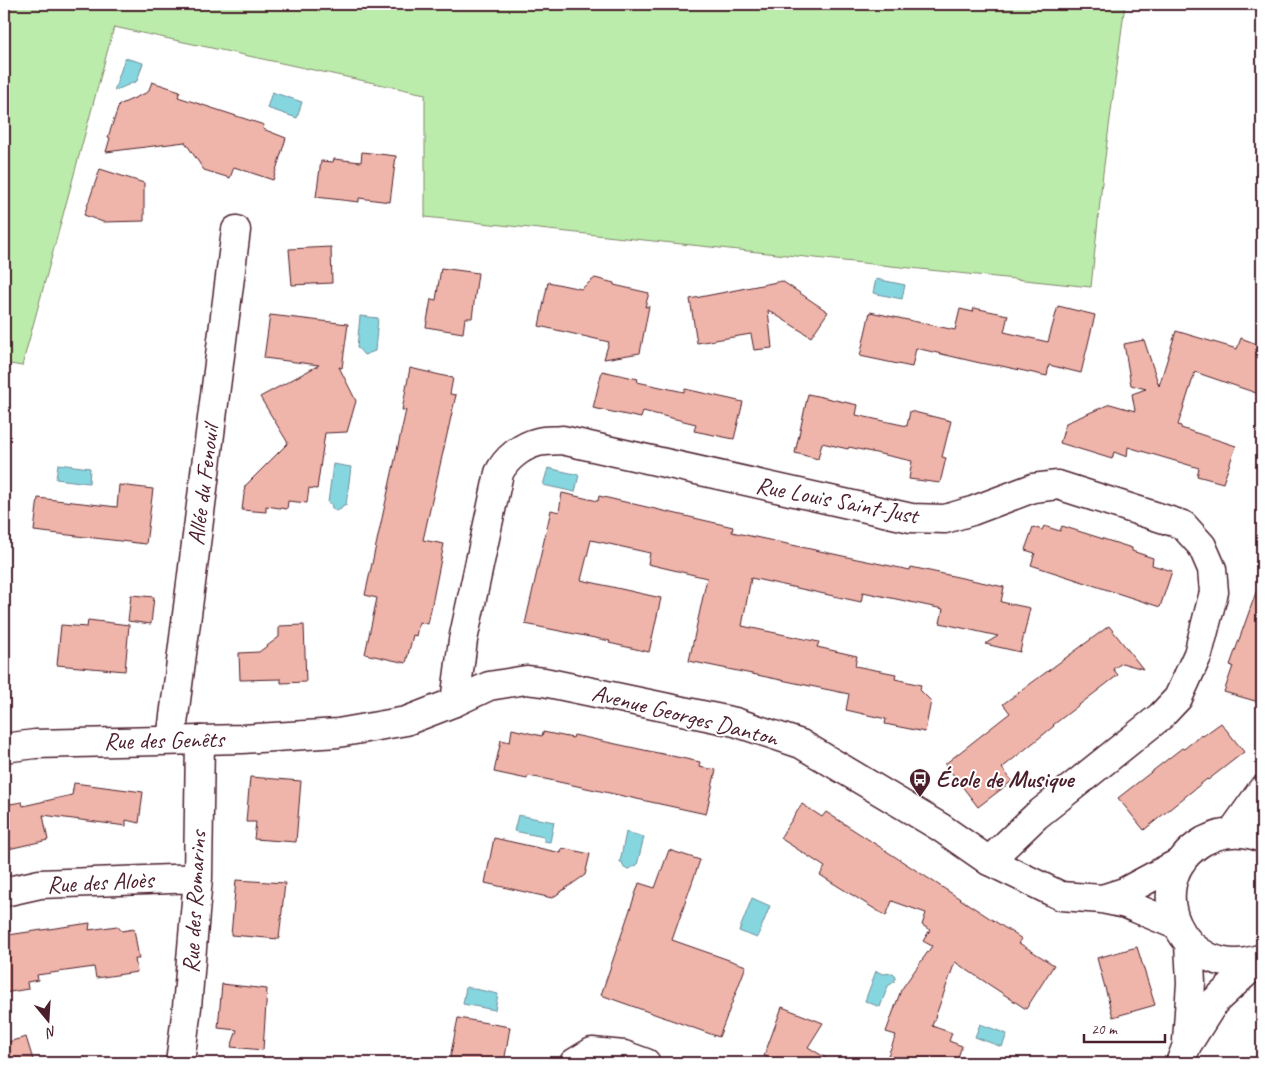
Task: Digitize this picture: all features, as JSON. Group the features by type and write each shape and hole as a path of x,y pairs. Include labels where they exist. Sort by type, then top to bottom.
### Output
{"street":[{"name":"Allée du Fenouil","path":"171,740 236,230"},
{"name":"Rue Louis Saint-Just","path":"455,702 463,640 499,474 504,464 518,452 538,442 562,440 911,518 945,519 1033,488 1058,485 1183,525 1202,546 1209,561 1212,569 1214,592 1198,654 1178,698 1161,716 1036,816 988,861"},
{"name":"Avenue Georges Danton","path":"325,734 406,721 455,702 489,686 526,680 544,682 735,722 801,744 940,827 988,861 1061,896 1102,899 1126,904 1183,934 1204,956 1223,962 1242,963 1262,959"},
{"name":"Rue des Genêts","path":"4,748 35,744 200,740 325,734"},
{"name":"Rue des Romarins","path":"180,1063 187,1007 198,878 200,740"},
{"path":"1232,832 1262,790"},
{"path":"1183,1054 1191,983 1183,934 1171,903 1173,881 1182,861 1196,846 1213,836 1232,832 1252,834 1262,838"},
{"name":"Avenue Georges Danton","path":"1102,899 1124,892 1182,861"},
{"name":"Rue des Aloès","path":"4,892 40,884 198,878"},
{"path":"1183,1054 1215,1001 1262,959"},
{"path":"574,1063 592,1052 624,1055 646,1063"}],"green space":[{"path":"4,4 1125,4 1103,173 1091,287 425,217 425,94 114,27 22,366 4,363"}],"water":[{"path":"125,58 143,63 137,81 114,91"},
{"path":"272,92 302,102 297,118 267,108"},
{"path":"876,279 905,285 902,299 873,293"},
{"path":"360,316 378,318 375,351 364,355 357,348"},
{"path":"58,464 90,468 89,483 56,479"},
{"path":"333,464 351,467 346,505 343,505 341,509 336,511 332,508 331,503 328,503"},
{"path":"548,468 579,475 575,492 543,485"},
{"path":"518,815 554,822 550,842 544,841 544,837 514,831"},
{"path":"626,832 644,837 637,865 629,869 624,868 622,862 620,862"},
{"path":"752,898 770,906 757,938 739,931"},
{"path":"876,971 883,974 893,973 896,976 894,982 888,986 880,1007 865,1001"},
{"path":"466,987 498,994 495,1010 463,1004"},
{"path":"980,1024 1007,1034 1002,1047 975,1037"}],"building":[{"path":"152,82 180,91 178,97 264,125 263,129 286,138 273,180 234,167 230,178 204,170 185,142 106,152 110,138 108,137 119,105 148,92"},
{"path":"362,152 396,156 390,202 359,198 359,202 316,197 321,161 333,162 334,159 361,162"},
{"path":"100,169 144,183 144,221 103,222 84,215"},
{"path":"331,247 332,283 292,285 289,249"},
{"path":"441,268 478,273 472,318 465,318 463,333 426,327 431,299 436,300"},
{"path":"595,278 614,283 614,285 649,293 645,307 649,306 640,353 604,359 609,342 539,326 548,282 581,289"},
{"path":"782,281 828,312 811,337 768,310 772,348 754,350 751,334 697,343 690,299"},
{"path":"1058,306 1095,315 1081,373 1049,365 1047,376 916,348 912,367 860,356 870,312 955,330 960,309 973,312 974,308 1008,315 1004,332 1048,342"},
{"path":"270,315 348,324 342,368 339,367 356,401 347,432 325,433 317,489 309,488 307,503 288,501 287,509 266,506 266,512 242,510 245,486 288,443 260,397 319,365 264,358"},
{"path":"1176,331 1237,349 1241,338 1262,346 1262,395 1195,372 1178,425 1181,428 1236,446 1223,483 1197,476 1199,468 1128,447 1127,457 1114,452 1112,459 1060,443 1066,423 1110,404 1135,411 1132,394 1146,389 1131,385 1124,344 1144,340 1159,386"},
{"path":"410,368 453,378 450,394 456,395 423,540 444,544 428,624 419,622 416,636 413,635 406,663 365,654 377,598 365,595 406,410 402,410"},
{"path":"602,371 638,379 637,382 684,392 685,389 743,402 734,439 694,431 696,424 643,411 641,418 593,408"},
{"path":"808,394 858,405 856,415 907,426 910,411 951,421 942,457 946,458 940,483 909,479 912,461 849,447 848,449 822,443 818,459 795,453"},
{"path":"119,485 153,489 146,544 34,531 38,498 117,507"},
{"path":"562,493 598,501 599,496 733,527 732,532 910,570 911,567 1004,587 1001,602 1030,608 1020,652 985,644 998,636 940,623 943,609 863,592 861,602 751,578 742,626 819,642 817,647 857,656 855,666 896,674 895,679 921,685 920,690 931,701 925,732 885,724 886,719 846,710 849,694 689,661 707,578 648,564 650,553 591,540 581,580 661,598 649,652 609,643 610,641 525,624 551,510 559,512"},
{"path":"1044,526 1060,531 1062,526 1132,548 1132,551 1153,558 1152,565 1172,571 1160,607 1031,565 1035,553 1025,550 1033,527 1042,530"},
{"path":"1259,584 1262,584 1262,703 1224,692 1233,666 1230,665"},
{"path":"131,595 154,597 151,624 128,621"},
{"path":"88,620 129,625 125,671 57,665 61,625 87,627"},
{"path":"304,625 306,682 281,683 281,679 240,680 239,653 259,652 279,637 279,626"},
{"path":"1109,626 1143,669 1122,663 1113,669 1118,675 1053,725 1002,768 1012,781 978,807 945,764 1010,713 1003,704"},
{"path":"1221,723 1244,752 1144,830 1118,798 1182,748 1184,749 1201,735 1203,736"},
{"path":"512,729 542,736 543,732 573,738 574,735 700,762 699,767 716,770 706,814 545,779 528,776 527,779 494,772 501,740 510,742"},
{"path":"250,777 301,781 296,842 254,839 256,822 246,822"},
{"path":"74,783 143,792 139,823 126,820 126,826 43,815 48,840 4,850 4,805 22,802 23,806 72,795"},
{"path":"802,804 822,817 826,812 1022,939 1019,943 1054,965 1026,1009 955,962 932,1026 952,1033 949,1041 962,1046 956,1063 885,1063 896,1035 886,1032 901,990 932,946 923,941 930,930 922,925 926,913 892,901 886,916 820,875 825,867 780,838"},
{"path":"494,838 561,853 562,848 590,854 585,875 552,898 485,883"},
{"path":"669,850 700,860 672,940 746,966 719,1037 601,995 639,883 655,888"},
{"path":"236,880 285,883 279,939 231,935"},
{"path":"90,923 89,930 117,926 122,931 134,929 139,959 135,959 137,972 96,978 94,967 37,975 38,980 27,982 28,989 4,993 4,943 9,942 8,935"},
{"path":"1137,947 1155,1005 1113,1017 1097,958"},
{"path":"222,984 267,989 263,1050 231,1047 237,1030 218,1028"},
{"path":"782,1007 823,1023 808,1047 834,1063 784,1063 764,1056"},
{"path":"458,1018 510,1027 504,1063 449,1063"},
{"path":"26,1037 34,1063 4,1063 4,1043"}],"place":[{"name":"École de Musique","path":"920,798"}]}
